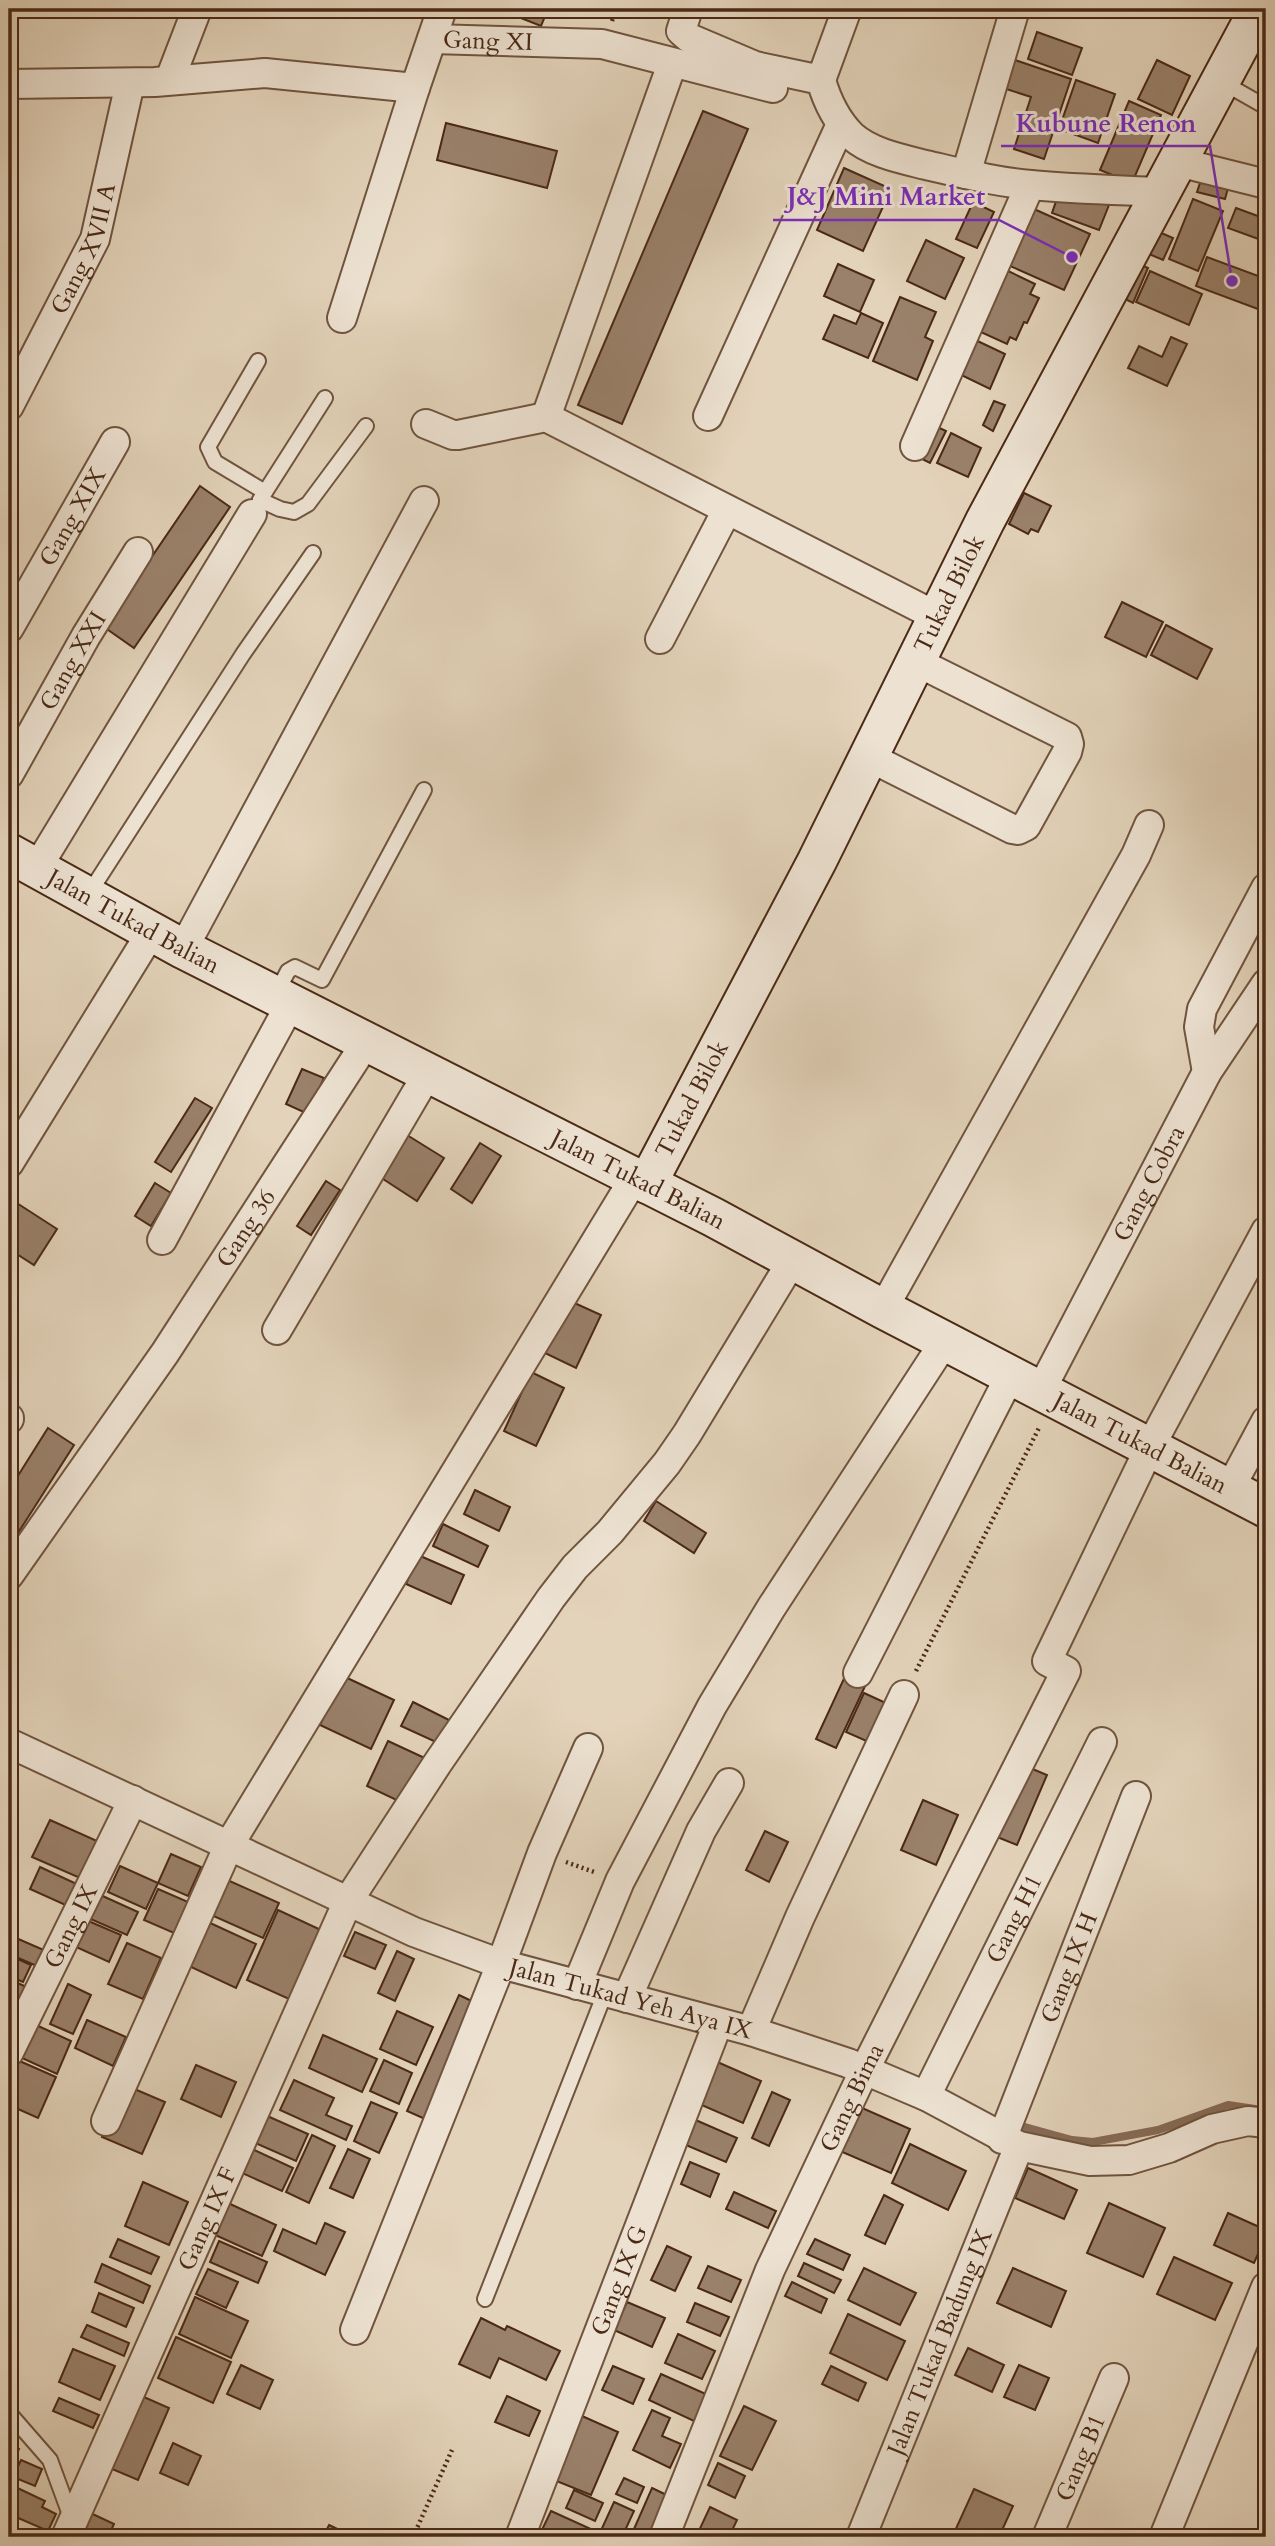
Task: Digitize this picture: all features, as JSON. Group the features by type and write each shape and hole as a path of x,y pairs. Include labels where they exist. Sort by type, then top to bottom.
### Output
{"street":[{"path":"170,79 197,9"},
{"path":"432,39 442,9"},
{"path":"688,9 681,31 689,38 830,102 854,137 872,148 901,159 1030,185 1169,177 1266,184"},
{"path":"708,416 830,102 847,9"},
{"path":"966,174 1015,9"},
{"name":"Tukad Bilok","path":"641,1181 748,995 917,662 985,521 1259,9"},
{"name":"Gang XI","path":"342,318 432,39 602,44 645,54 672,64 830,102"},
{"path":"546,417 672,64"},
{"path":"9,83 130,83 265,72 415,88"},
{"name":"Gang XVII A","path":"9,406 95,239 130,83"},
{"path":"915,446 1030,185"},
{"path":"426,425 453,435 546,417 938,617"},
{"name":"Gang XIX","path":"9,628 115,442"},
{"path":"9,1163 168,940 424,501"},
{"path":"16,859 259,502"},
{"path":"660,639 727,510"},
{"name":"Gang XXI","path":"9,774 86,636 138,552"},
{"path":"869,757 1018,830 1026,826 1067,752 1067,737 917,662"},
{"path":"883,1309 1136,855 1149,825"},
{"name":"Jalan Tukad Balian","path":"16,859 168,940 641,1181 1266,1508"},
{"path":"1207,1072 1199,1027 1202,1009 1266,888"},
{"name":"Gang Cobra","path":"858,1673 1036,1387 1207,1072 1266,984"},
{"path":"162,1240 283,999"},
{"name":"Gang 36","path":"9,1575 165,1353 367,1041"},
{"path":"277,1330 428,1073"},
{"path":"106,2121 229,1845 641,1181"},
{"path":"1150,1447 1266,1231"},
{"name":"Gang IX F","path":"69,2529 348,1901 437,1764 551,1598 667,1463 792,1261"},
{"path":"577,1985 620,1881 712,1706 771,1608 945,1340"},
{"path":"1229,1490 1266,1421"},
{"name":"Gang Bima","path":"663,2537 770,2270 865,2069 1066,1671 1047,1661 1150,1447"},
{"path":"751,2031 800,1917 904,1695"},
{"name":"Gang H1","path":"926,2096 1102,1742"},
{"name":"Jalan Tukad Yeh Aya IX","path":"9,1743 414,1932 501,1964 751,2031 865,2069 926,2096 1010,2143 1090,2161 1129,2160 1169,2148 1212,2129 1248,2121 1266,2123"},
{"path":"355,2330 501,1964 542,1853 588,1748"},
{"path":"616,1996 701,1831 729,1783"},
{"name":"Gang IX H","path":"1010,2143 1136,1796"},
{"name":"Gang IX","path":"9,2052 133,1800"},
{"name":"Gang IX G","path":"520,2537 718,2023"},
{"name":"Jalan Tukad Badung IX","path":"860,2537 1010,2143"},
{"path":"1164,2537 1266,2287"},
{"name":"Gang B1","path":"1047,2537 1114,2378"}],"lane":[{"path":"1221,81 1266,107"},
{"path":"258,361 208,447 215,462 259,502 294,512 308,504 366,426"},
{"path":"259,502 325,398"},
{"path":"88,896 243,654 313,553"},
{"path":"283,999 288,971 295,967 322,980 424,790"},
{"path":"485,2299 616,1996"},
{"path":"9,2413 50,2460 69,2529"}],"path":[{"path":"904,1695 1036,1387"},
{"path":"542,1853 620,1881"},
{"path":"413,2537 453,2450"}],"building":[{"path":"516,9 548,9 541,26 513,15"},
{"path":"1037,32 1082,48 1072,75 1028,59"},
{"path":"1006,57 1071,79 1044,159 1014,149 1031,97 997,86"},
{"path":"1157,60 1190,76 1172,115 1138,99"},
{"path":"1076,80 1115,94 1098,143 1059,129"},
{"path":"1129,101 1161,115 1132,183 1100,170"},
{"path":"703,111 748,129 622,424 578,405"},
{"path":"446,123 557,151 547,188 437,160"},
{"path":"844,168 891,189 863,251 817,230"},
{"path":"1203,174 1230,181 1225,199 1197,192"},
{"path":"1060,190 1109,205 1099,230 1052,213"},
{"path":"1193,199 1223,211 1198,271 1169,259"},
{"path":"973,202 994,212 977,248 956,239"},
{"path":"1025,205 1090,234 1064,290 999,261"},
{"path":"1236,208 1266,219 1264,241 1228,228"},
{"path":"1159,232 1173,238 1163,260 1149,254"},
{"path":"926,240 964,258 945,299 907,281"},
{"path":"1266,255 1266,312 1196,286 1207,257 1258,276"},
{"path":"1130,260 1148,268 1133,303 1121,297"},
{"path":"838,264 874,280 860,312 824,296"},
{"path":"1000,267 1035,284 1030,294 1039,298 1016,340 1010,337 1007,344 972,328"},
{"path":"1150,271 1202,294 1189,325 1136,302"},
{"path":"900,297 936,312 925,337 933,341 917,380 873,361"},
{"path":"861,313 883,323 868,358 823,339 834,315 856,324"},
{"path":"967,336 1005,354 990,389 951,370"},
{"path":"1171,337 1187,344 1167,386 1128,368 1139,346 1162,357"},
{"path":"994,401 1005,405 993,431 983,425"},
{"path":"933,425 946,431 930,463 918,457"},
{"path":"951,433 981,448 968,477 937,463"},
{"path":"200,486 230,507 134,648 104,627"},
{"path":"1024,493 1051,506 1038,532 1031,529 1028,534 1009,524"},
{"path":"1122,602 1163,622 1146,657 1105,637"},
{"path":"1166,625 1212,649 1197,679 1151,655"},
{"path":"302,1069 324,1078 308,1114 286,1104"},
{"path":"195,1098 212,1108 171,1172 155,1162"},
{"path":"407,1135 444,1158 417,1201 380,1177"},
{"path":"480,1143 501,1156 472,1203 451,1189"},
{"path":"326,1181 340,1190 311,1235 297,1226"},
{"path":"155,1183 171,1193 151,1226 135,1216"},
{"path":"9,1198 57,1229 34,1265 9,1249"},
{"path":"570,1301 601,1315 576,1368 545,1353"},
{"path":"531,1372 564,1388 536,1446 504,1431"},
{"path":"48,1428 74,1445 18,1533 9,1527 9,1490"},
{"path":"475,1490 510,1507 499,1531 464,1514"},
{"path":"656,1501 706,1533 694,1553 644,1521"},
{"path":"443,1524 488,1546 478,1567 433,1546"},
{"path":"418,1555 464,1575 451,1604 406,1584"},
{"path":"847,1672 867,1682 836,1748 816,1739"},
{"path":"343,1676 394,1700 371,1749 320,1725"},
{"path":"864,1693 888,1704 871,1743 846,1732"},
{"path":"413,1702 449,1720 438,1743 401,1726"},
{"path":"388,1741 429,1760 407,1805 367,1786"},
{"path":"1023,1765 1047,1775 1017,1845 992,1835"},
{"path":"923,1800 958,1815 936,1865 901,1850"},
{"path":"50,1820 97,1841 80,1878 32,1857"},
{"path":"765,1831 788,1842 769,1882 746,1870"},
{"path":"171,1854 201,1867 188,1896 158,1883"},
{"path":"120,1866 158,1883 146,1909 108,1892"},
{"path":"40,1867 81,1886 72,1908 30,1889"},
{"path":"225,1879 279,1903 263,1938 209,1914"},
{"path":"158,1889 188,1902 174,1933 144,1920"},
{"path":"96,1893 138,1912 127,1935 86,1917"},
{"path":"278,1910 321,1930 289,1999 247,1980"},
{"path":"86,1920 121,1935 109,1962 74,1946"},
{"path":"208,1922 256,1944 236,1988 189,1966"},
{"path":"355,1932 386,1945 375,1969 344,1956"},
{"path":"16,1938 46,1951 39,1967 9,1954"},
{"path":"127,1943 161,1958 143,1999 108,1984"},
{"path":"397,1951 414,1959 395,2001 378,1993"},
{"path":"9,1955 31,1965 23,1982 9,1976"},
{"path":"9,1979 33,1990 24,2009 9,2002"},
{"path":"68,1984 91,1995 73,2034 50,2024"},
{"path":"459,1995 478,2004 425,2119 407,2111"},
{"path":"397,2011 433,2027 416,2065 380,2049"},
{"path":"87,2020 126,2037 113,2066 75,2048"},
{"path":"36,2025 71,2041 57,2074 22,2058"},
{"path":"323,2035 377,2059 362,2092 309,2068"},
{"path":"15,2059 56,2077 38,2118 9,2105 9,2073"},
{"path":"384,2060 412,2073 399,2104 370,2091"},
{"path":"715,2061 761,2081 743,2123 697,2103"},
{"path":"196,2065 236,2082 221,2117 181,2099"},
{"path":"294,2080 334,2098 326,2115 352,2126 346,2140 280,2110"},
{"path":"125,2085 165,2102 142,2154 102,2137"},
{"path":"772,2092 790,2100 769,2146 752,2138"},
{"path":"371,2102 397,2113 379,2153 354,2141"},
{"path":"853,2104 910,2129 891,2173 833,2148"},
{"path":"265,2115 308,2134 296,2161 253,2142"},
{"path":"691,2118 737,2138 726,2162 681,2143"},
{"path":"312,2135 335,2146 309,2203 286,2192"},
{"path":"910,2144 966,2171 948,2210 892,2183"},
{"path":"250,2148 293,2168 282,2191 240,2172"},
{"path":"348,2149 370,2159 353,2198 330,2188"},
{"path":"690,2162 719,2174 710,2197 681,2184"},
{"path":"1028,2168 1077,2190 1064,2219 1015,2198"},
{"path":"143,2182 188,2202 169,2245 125,2226"},
{"path":"734,2192 776,2211 768,2228 726,2209"},
{"path":"884,2195 903,2205 885,2244 865,2235"},
{"path":"228,2203 276,2225 262,2256 213,2234"},
{"path":"1109,2203 1165,2228 1143,2277 1087,2253"},
{"path":"1228,2213 1266,2230 1254,2263 1214,2245"},
{"path":"325,2223 345,2232 325,2275 274,2251 283,2229 316,2244"},
{"path":"118,2239 159,2257 151,2274 110,2257"},
{"path":"815,2239 850,2255 843,2270 807,2254"},
{"path":"219,2241 267,2262 258,2283 210,2262"},
{"path":"667,2246 691,2257 675,2291 651,2280"},
{"path":"1174,2257 1232,2283 1215,2320 1157,2294"},
{"path":"804,2263 841,2280 834,2293 798,2276"},
{"path":"102,2264 150,2286 143,2303 95,2282"},
{"path":"708,2266 741,2280 731,2302 698,2288"},
{"path":"864,2268 916,2293 900,2325 848,2300"},
{"path":"1013,2268 1066,2291 1051,2327 997,2303"},
{"path":"208,2269 238,2282 226,2308 196,2294"},
{"path":"792,2282 827,2299 821,2313 785,2296"},
{"path":"99,2293 134,2308 126,2327 92,2312"},
{"path":"195,2297 248,2321 231,2358 179,2334"},
{"path":"627,2302 665,2318 652,2347 614,2330"},
{"path":"695,2303 729,2317 720,2336 687,2322"},
{"path":"848,2314 905,2341 887,2380 830,2353"},
{"path":"481,2318 505,2330 507,2326 560,2351 546,2380 499,2358 490,2378 459,2364"},
{"path":"87,2325 129,2343 124,2356 81,2337"},
{"path":"678,2334 715,2351 702,2379 665,2363"},
{"path":"176,2337 231,2362 213,2403 158,2378"},
{"path":"968,2348 1004,2365 992,2392 955,2375"},
{"path":"73,2349 115,2366 100,2400 59,2382"},
{"path":"241,2365 273,2380 260,2409 227,2394"},
{"path":"1019,2365 1049,2378 1035,2410 1004,2397"},
{"path":"613,2366 644,2379 633,2404 602,2390"},
{"path":"831,2366 866,2383 858,2401 822,2384"},
{"path":"661,2374 708,2395 696,2422 649,2400"},
{"path":"137,2394 169,2408 138,2480 105,2466"},
{"path":"507,2396 540,2411 529,2436 495,2422"},
{"path":"59,2398 99,2415 93,2428 53,2411"},
{"path":"744,2406 776,2421 752,2470 720,2456"},
{"path":"652,2410 670,2418 662,2436 681,2444 670,2468 633,2450"},
{"path":"582,2416 618,2432 591,2495 554,2480"},
{"path":"173,2443 201,2456 188,2485 160,2473"},
{"path":"9,2444 19,2449 9,2470"},
{"path":"21,2460 42,2469 35,2486 13,2477"},
{"path":"718,2463 745,2476 735,2498 708,2485"},
{"path":"624,2478 644,2487 637,2503 616,2494"},
{"path":"9,2484 45,2501 42,2507 56,2514 48,2531 9,2514"},
{"path":"652,2488 673,2498 653,2537 634,2529"},
{"path":"974,2489 1013,2506 999,2537 964,2537 954,2533"},
{"path":"574,2490 603,2503 595,2521 566,2508"},
{"path":"614,2502 634,2511 622,2537 598,2537"},
{"path":"710,2507 737,2520 729,2537 696,2537"},
{"path":"82,2509 114,2524 108,2537 69,2537"},
{"path":"551,2511 593,2530 590,2537 549,2537 540,2534"},
{"path":"329,2525 354,2537 323,2537"}],"waterway":[{"path":"1014,2124 1072,2140 1093,2142 1158,2130 1228,2105 1255,2109"}],"place":[{"name":"J&J Mini Market","path":"1072,257"},
{"name":"Kubune Renon","path":"1232,281"}]}
